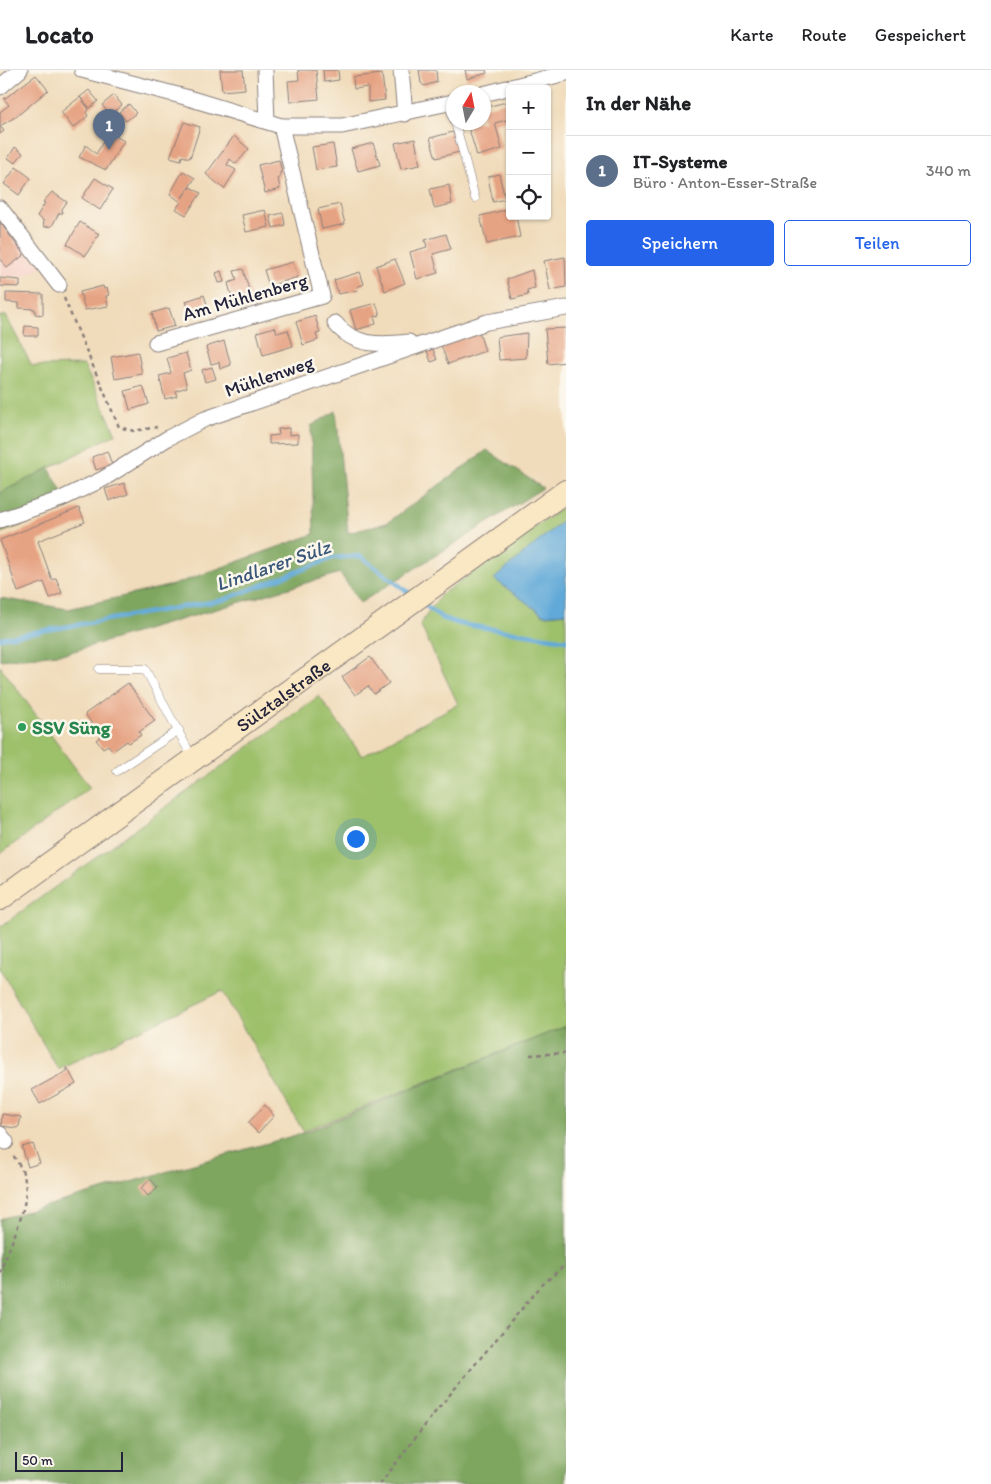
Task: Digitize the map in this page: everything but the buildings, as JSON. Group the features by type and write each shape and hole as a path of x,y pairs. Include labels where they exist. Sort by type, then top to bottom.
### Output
{"main road":[{"name":"Sülztalstraße","path":"0,900 566,491"}],"street":[{"path":"0,87 20,70"},
{"path":"82,70 274,124 342,126 405,114 446,103"},
{"path":"265,70 274,124"},
{"path":"401,70 405,114"},
{"path":"491,92 566,73"},
{"name":"Am Mühlenberg","path":"156,343 322,296 274,124"},
{"path":"0,208 59,285"},
{"name":"Mühlenweg","path":"0,520 61,499 103,479 168,438 205,419 487,322 566,308"},
{"path":"335,323 346,334 364,343 412,342 422,344"}],"lane":[{"path":"457,130 475,198"},
{"path":"99,668 145,669 193,759"},
{"path":"117,771 179,730"}],"path":[{"path":"59,285 119,427 134,431 161,426"},
{"path":"530,1055 566,1053"},
{"path":"0,1273 27,1194 24,1174 3,1138"},
{"path":"380,1484 436,1411 541,1286 566,1264"}],"shaded area":[{"path":"0,216 42,268 20,277 0,276"}],"green space":[{"path":"0,316 6,316 32,366 84,365 116,434 0,493"},
{"path":"336,411 348,533 387,523 487,450 543,488 360,603 340,573 67,653 0,660 0,598 68,609 173,585 314,534 311,426"},
{"path":"49,468 70,507 0,533 0,493"},
{"path":"566,505 566,518 495,579 544,615 566,613 566,1026 303,1131 222,991 58,1069 0,969 0,927 319,696 362,756 458,704 420,624 441,595"},
{"name":"SSV Süng","path":"0,666 90,788 0,854"},
{"path":"566,1026 566,1484 0,1484 0,1219 303,1133"}],"water":[{"path":"566,518 566,613 544,615 494,579"}],"waterway":[{"name":"Lindlarer Sülz","path":"0,638 223,600 333,558 360,556 412,595"},
{"name":"Lindlarer Sülz","path":"422,603 442,618 460,624 566,640"}],"place":[{"name":"IT-Systeme","path":"109,150"},
{"name":"SSV Süng","path":"22,727"}]}
